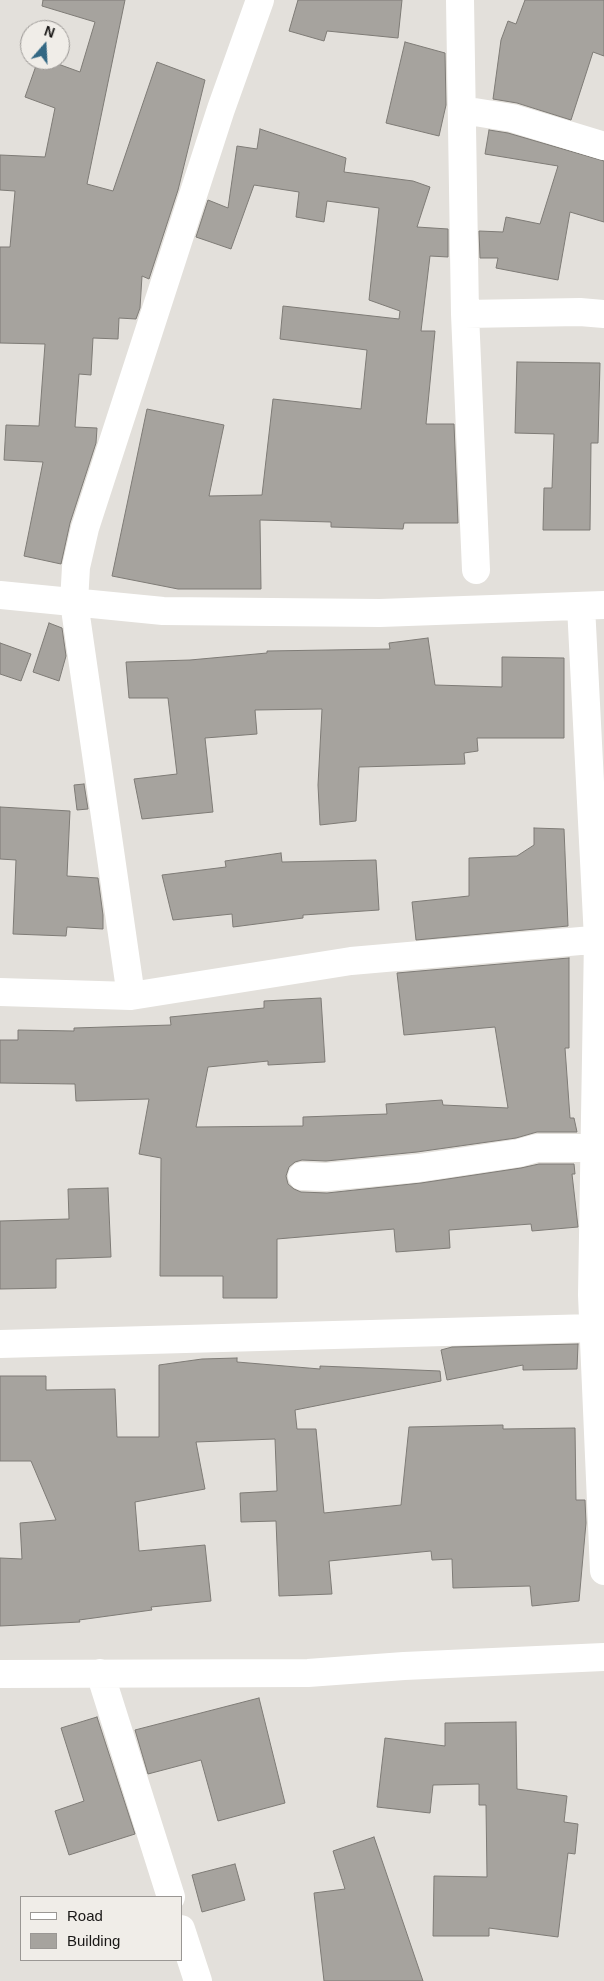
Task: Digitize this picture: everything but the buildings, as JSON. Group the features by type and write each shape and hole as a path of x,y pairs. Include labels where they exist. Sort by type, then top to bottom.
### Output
{"street":[{"path":"131,996 74,602 76,567 84,528 221,110 260,0"},
{"path":"460,0 465,314 476,570"},
{"path":"462,110 512,118 604,146"},
{"path":"465,314 580,312 604,314"},
{"path":"0,595 164,611 380,613 593,606 601,939 595,1148 598,1295 593,1328 604,1571"},
{"path":"0,992 131,996 351,961 601,939"},
{"path":"302,1176 326,1177 419,1168 519,1153 537,1148 595,1148"},
{"path":"0,1344 593,1328"},
{"path":"0,1674 308,1672 604,1657"},
{"path":"100,1673 171,1896"},
{"path":"182,1932 198,1981"}]}
